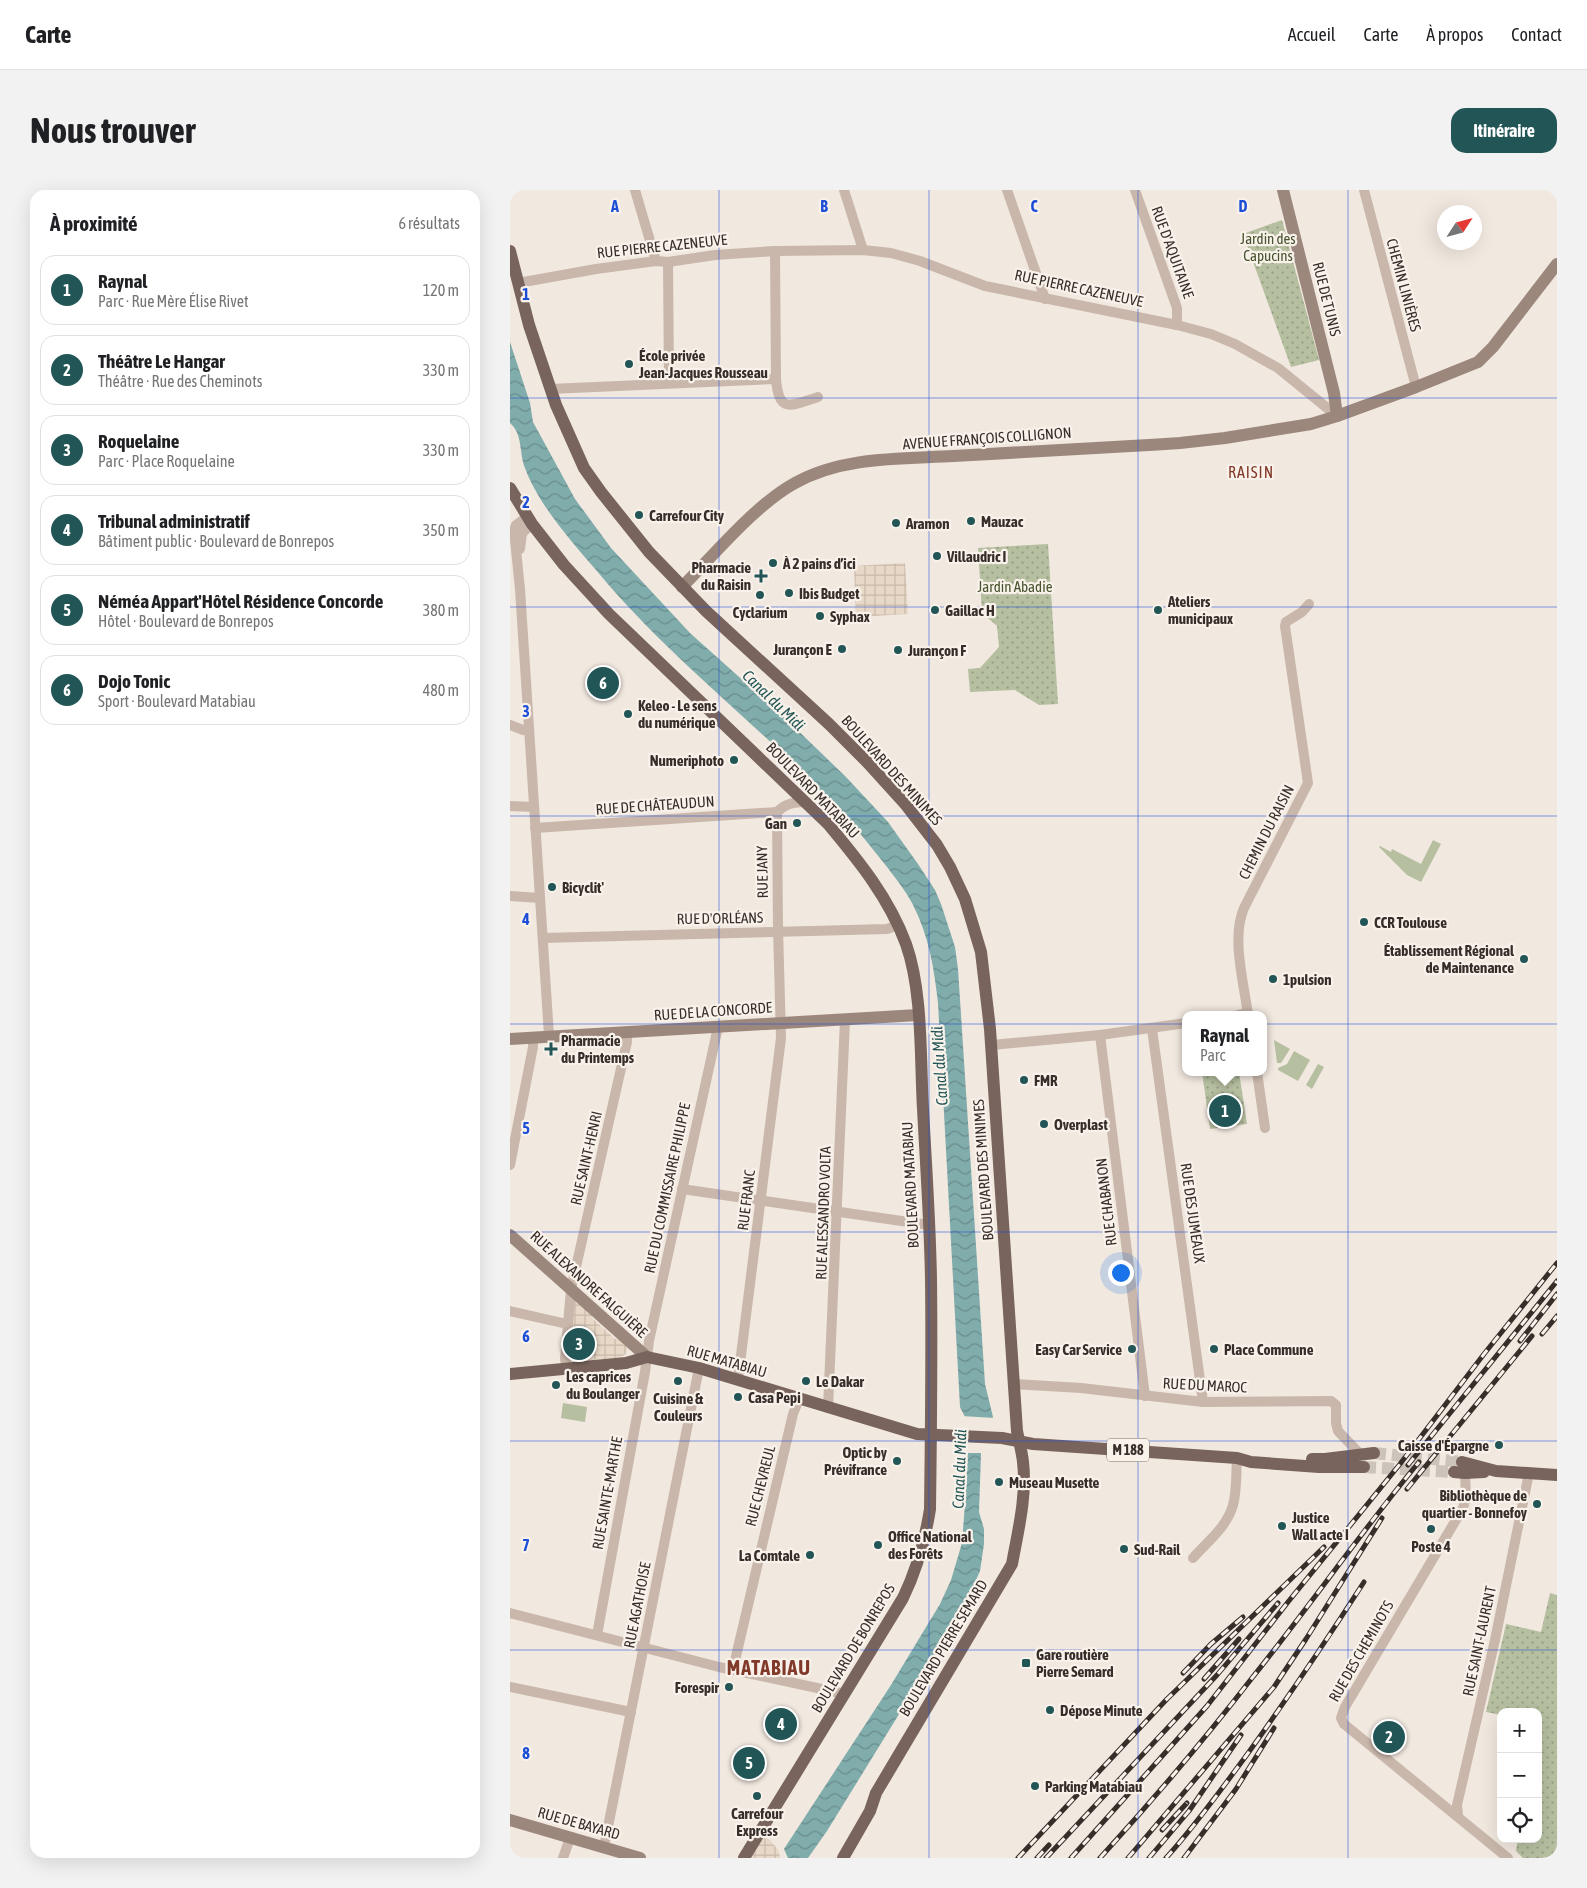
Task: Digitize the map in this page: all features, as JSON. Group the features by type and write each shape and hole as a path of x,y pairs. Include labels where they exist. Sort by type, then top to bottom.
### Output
{"main road":[{"name":"BOULEVARD DES MINIMES","path":"510,251 550,389 574,448 596,486 649,552 682,587 722,627 813,709 857,752 906,805 937,845 965,899 981,952 992,1045 1019,1441"},
{"name":"BOULEVARD MATABIAU","path":"510,488 529,520 564,565 609,614 828,824 876,885 898,925 911,966 918,1015 932,1318 931,1435"},
{"name":"RUE MATABIAU","path":"510,1374 626,1363 646,1357 699,1368 917,1434 1002,1438 1019,1441"},
{"name":"BOULEVARD DE BONREPOS","path":"744,1858 903,1598 915,1573 925,1541 930,1509 931,1435"},
{"name":"M 188","path":"1019,1441 1033,1444 1237,1458 1251,1462 1309,1467 1364,1467"},
{"name":"BOULEVARD PIERRE SEMARD","path":"843,1858 870,1811 876,1793 1012,1564 1023,1503 1023,1460 1019,1441"},
{"name":"M 188","path":"1237,1458 1250,1456 1325,1459 1374,1453"},
{"path":"1460,1469 1480,1467 1496,1471"},
{"path":"1460,1469 1557,1475"}],"street":[{"path":"634,190 656,261"},
{"path":"845,190 863,250"},
{"path":"1007,190 1045,299"},
{"name":"RUE D'AQUITAINE","path":"1135,190 1177,308 1176,325"},
{"name":"RUE DE TUNIS","path":"1283,190 1334,393 1337,416"},
{"name":"CHEMIN LINIÈRES","path":"1364,190 1416,387"},
{"name":"RUE PIERRE CAZENEUVE","path":"518,283 539,278 656,261 668,262 775,251 863,250 891,253 920,261 985,286 1176,325 1219,337 1262,358 1291,378 1337,416"},
{"path":"775,251 776,379 779,399 782,403 788,405 818,397"},
{"path":"668,262 669,383"},
{"path":"1337,416 1469,366 1487,354 1557,264"},
{"path":"550,389 776,379"},
{"name":"AVENUE FRANÇOIS COLLIGNON","path":"682,587 770,500 796,482 833,468 853,463 1180,443 1225,438 1303,425 1337,416"},
{"path":"529,520 522,533 521,563 514,579 529,730 549,1036"},
{"name":"CHEMIN DU RAISIN","path":"1245,1011 1238,938 1239,924 1244,908 1308,783 1285,626 1286,622 1302,612 1309,604"},
{"path":"510,724 523,730 529,730"},
{"path":"776,812 790,803 805,802"},
{"path":"510,806 534,807"},
{"name":"RUE DE CHÂTEAUDUN","path":"535,828 776,812"},
{"name":"RUE JANY","path":"776,812 781,1023"},
{"path":"510,896 540,898"},
{"name":"RUE D'ORLÉANS","path":"543,938 887,929 898,925"},
{"name":"RUE DE LA CONCORDE","path":"510,1039 918,1015"},
{"name":"RUE ALESSANDRO VOLTA","path":"828,1408 845,1020"},
{"name":"RUE FRANC","path":"738,1380 781,1038 781,1023"},
{"path":"992,1045 1100,1035 1182,1024"},
{"name":"RUE DU COMMISSAIRE PHILIPPE","path":"646,1357 648,1340 718,1027"},
{"name":"RUE DES JUMEAUX","path":"1152,1029 1202,1402"},
{"name":"RUE SAINT-HENRI","path":"567,1369 565,1359 571,1289 627,1042 627,1033"},
{"name":"RUE CHABANON","path":"1100,1035 1145,1396"},
{"path":"510,1165 533,1047 533,1037"},
{"path":"1258,1076 1265,1128"},
{"path":"682,1189 929,1225"},
{"name":"RUE ALEXANDRE FALGUIÈRE","path":"510,1235 646,1357"},
{"path":"510,1311 568,1324"},
{"name":"RUE SAINTE-MARTHE","path":"597,1635 646,1357"},
{"name":"RUE AGATHOISE","path":"604,1847 699,1368"},
{"name":"RUE DU MAROC","path":"1014,1384 1081,1388 1202,1402 1332,1401 1336,1407 1338,1431 1360,1454"},
{"name":"RUE CHEVREUL","path":"732,1669 793,1414 799,1399"},
{"path":"1193,1558 1223,1526 1230,1515 1233,1504 1237,1458"},
{"name":"RUE DES CHEMINOTS","path":"1460,1469 1466,1497 1463,1508 1345,1707 1341,1718 1344,1724 1458,1815 1508,1858"},
{"name":"RUE SAINT-LAURENT","path":"1458,1815 1457,1805 1497,1630 1529,1473"},
{"path":"510,1613 732,1669 845,1694"},
{"path":"510,1687 631,1712"},
{"name":"RUE DE BAYARD","path":"510,1820 640,1858"},
{"path":"563,1858 570,1838"}],"green space":[{"name":"Jardin des Capucins","path":"1282,220 1319,360 1291,367 1243,234"},
{"name":"Jardin Abadie","path":"1048,544 1058,704 1039,705 1015,690 970,692 968,669 980,668 999,647 997,626 982,613 978,548"},
{"path":"1433,840 1441,844 1421,882 1407,875 1379,847 1391,852 1392,849 1421,864"},
{"path":"1274,1040 1290,1049 1281,1063 1277,1063"},
{"path":"1294,1051 1310,1060 1298,1081 1278,1070 1278,1068 1287,1064"},
{"path":"1318,1064 1324,1067 1312,1089 1306,1085"},
{"path":"1203,1076 1240,1076 1247,1124 1210,1129"},
{"path":"563,1403 587,1407 585,1422 561,1418"},
{"path":"1550,1593 1557,1595 1557,1858 1523,1858 1516,1851 1517,1843 1542,1843 1542,1708 1497,1708 1497,1714 1486,1712 1506,1624 1541,1632"}],"shaded area":[{"path":"905,563 908,614 856,617 854,566"},
{"path":"577,1300 592,1314 592,1318 627,1347 626,1354 619,1358 576,1361 570,1359 572,1303"},
{"path":"764,1836 779,1851 780,1858 751,1858"}],"water":[{"path":"510,342 530,403 533,422 575,499 611,548 690,633 784,717 846,777 888,822 935,890 955,947 985,1384 993,1417 981,1453 979,1512 984,1529 984,1544 980,1571 941,1646 827,1831 808,1858 788,1858 784,1849 891,1685 940,1604 951,1580 962,1543 969,1425 960,1407 938,1003 933,965 923,928 910,900 894,876 859,832 799,769 680,658 623,601 586,559 538,495 525,468 517,433 510,423"}],"pier":[{"path":"961,1416 995,1418 983,1453 965,1453 966,1426"}],"tunnel":[{"path":"1374,1453 1462,1462"},
{"path":"1364,1467 1454,1472"}],"railway":[{"path":"1071,1858 1207,1706 1557,1263"},
{"path":"1408,1465 1557,1281"},
{"path":"1520,1341 1557,1294"},
{"path":"1542,1334 1557,1316"},
{"path":"1407,1489 1532,1336"},
{"path":"1100,1858 1159,1792 1215,1724 1419,1462"},
{"path":"1128,1858 1274,1687 1382,1518"},
{"path":"1018,1858 1167,1699 1324,1547"},
{"path":"1166,1858 1197,1821 1246,1756 1364,1582"},
{"path":"1046,1858 1217,1675 1278,1603"},
{"path":"1183,1673 1211,1644 1243,1617"},
{"path":"1204,1679 1239,1639"},
{"path":"1184,1858 1236,1789 1274,1728"},
{"path":"1149,1858 1189,1811 1241,1735"},
{"path":"1162,1830 1187,1803"},
{"path":"1037,1858 1049,1845"}],"place":[{"name":"École privée Jean-Jacques Rousseau","path":"629,364"},
{"name":"Carrefour City","path":"639,515"},
{"name":"Mauzac","path":"971,521"},
{"name":"Aramon","path":"896,523"},
{"name":"Villaudric I","path":"937,556"},
{"name":"À 2 pains d’ici","path":"773,563"},
{"name":"Pharmacie du Raisin","path":"761,576"},
{"name":"Ibis Budget","path":"789,593"},
{"name":"Cyclarium","path":"760,595"},
{"name":"Gaillac H","path":"935,610"},
{"name":"Ateliers municipaux","path":"1158,610"},
{"name":"Syphax","path":"820,616"},
{"name":"Jurançon E","path":"842,649"},
{"name":"Jurançon F","path":"898,650"},
{"name":"Dojo Tonic","path":"603,683"},
{"name":"Keleo - Le sens du numérique","path":"628,714"},
{"name":"Numeriphoto","path":"734,760"},
{"name":"Gan","path":"797,823"},
{"name":"Bicyclit'","path":"552,887"},
{"name":"CCR Toulouse","path":"1364,922"},
{"name":"Établissement Régional de Maintenance","path":"1524,959"},
{"name":"1pulsion","path":"1273,979"},
{"name":"Pharmacie du Printemps","path":"551,1049"},
{"name":"FMR","path":"1024,1080"},
{"name":"Raynal","path":"1225,1111"},
{"name":"Overplast","path":"1044,1124"},
{"name":"Roquelaine","path":"579,1344"},
{"name":"Easy Car Service","path":"1132,1349"},
{"name":"Place Commune","path":"1214,1349"},
{"name":"Cuisine & Couleurs","path":"678,1381"},
{"name":"Le Dakar","path":"806,1381"},
{"name":"Les caprices du Boulanger","path":"556,1385"},
{"name":"Casa Pepi","path":"738,1397"},
{"name":"Caisse d'Épargne","path":"1499,1445"},
{"name":"Optic by Prévifrance","path":"897,1461"},
{"name":"Museau Musette","path":"999,1482"},
{"name":"Bibliothèque de quartier - Bonnefoy","path":"1537,1504"},
{"name":"Justice Wall acte I","path":"1282,1526"},
{"name":"Poste 4","path":"1431,1529"},
{"name":"Office National des Forêts","path":"878,1545"},
{"name":"Sud-Rail","path":"1124,1549"},
{"name":"La Comtale","path":"810,1555"},
{"name":"Gare routière Pierre Semard","path":"1026,1663"},
{"name":"Forespir","path":"729,1687"},
{"name":"Dépose Minute","path":"1050,1710"},
{"name":"Tribunal administratif","path":"781,1724"},
{"name":"Théâtre Le Hangar","path":"1389,1737"},
{"name":"Néméa Appart'Hôtel Résidence Concorde","path":"749,1763"},
{"name":"Parking Matabiau","path":"1035,1786"},
{"name":"Carrefour Express","path":"757,1796"}],"district":[{"name":"RAISIN","path":"1251,472"},
{"name":"MATABIAU","path":"769,1667"}],"water label":[{"name":"Canal du Midi","path":"774,700"},
{"name":"Canal du Midi","path":"939,1066"},
{"name":"Canal du Midi","path":"959,1469"}]}
